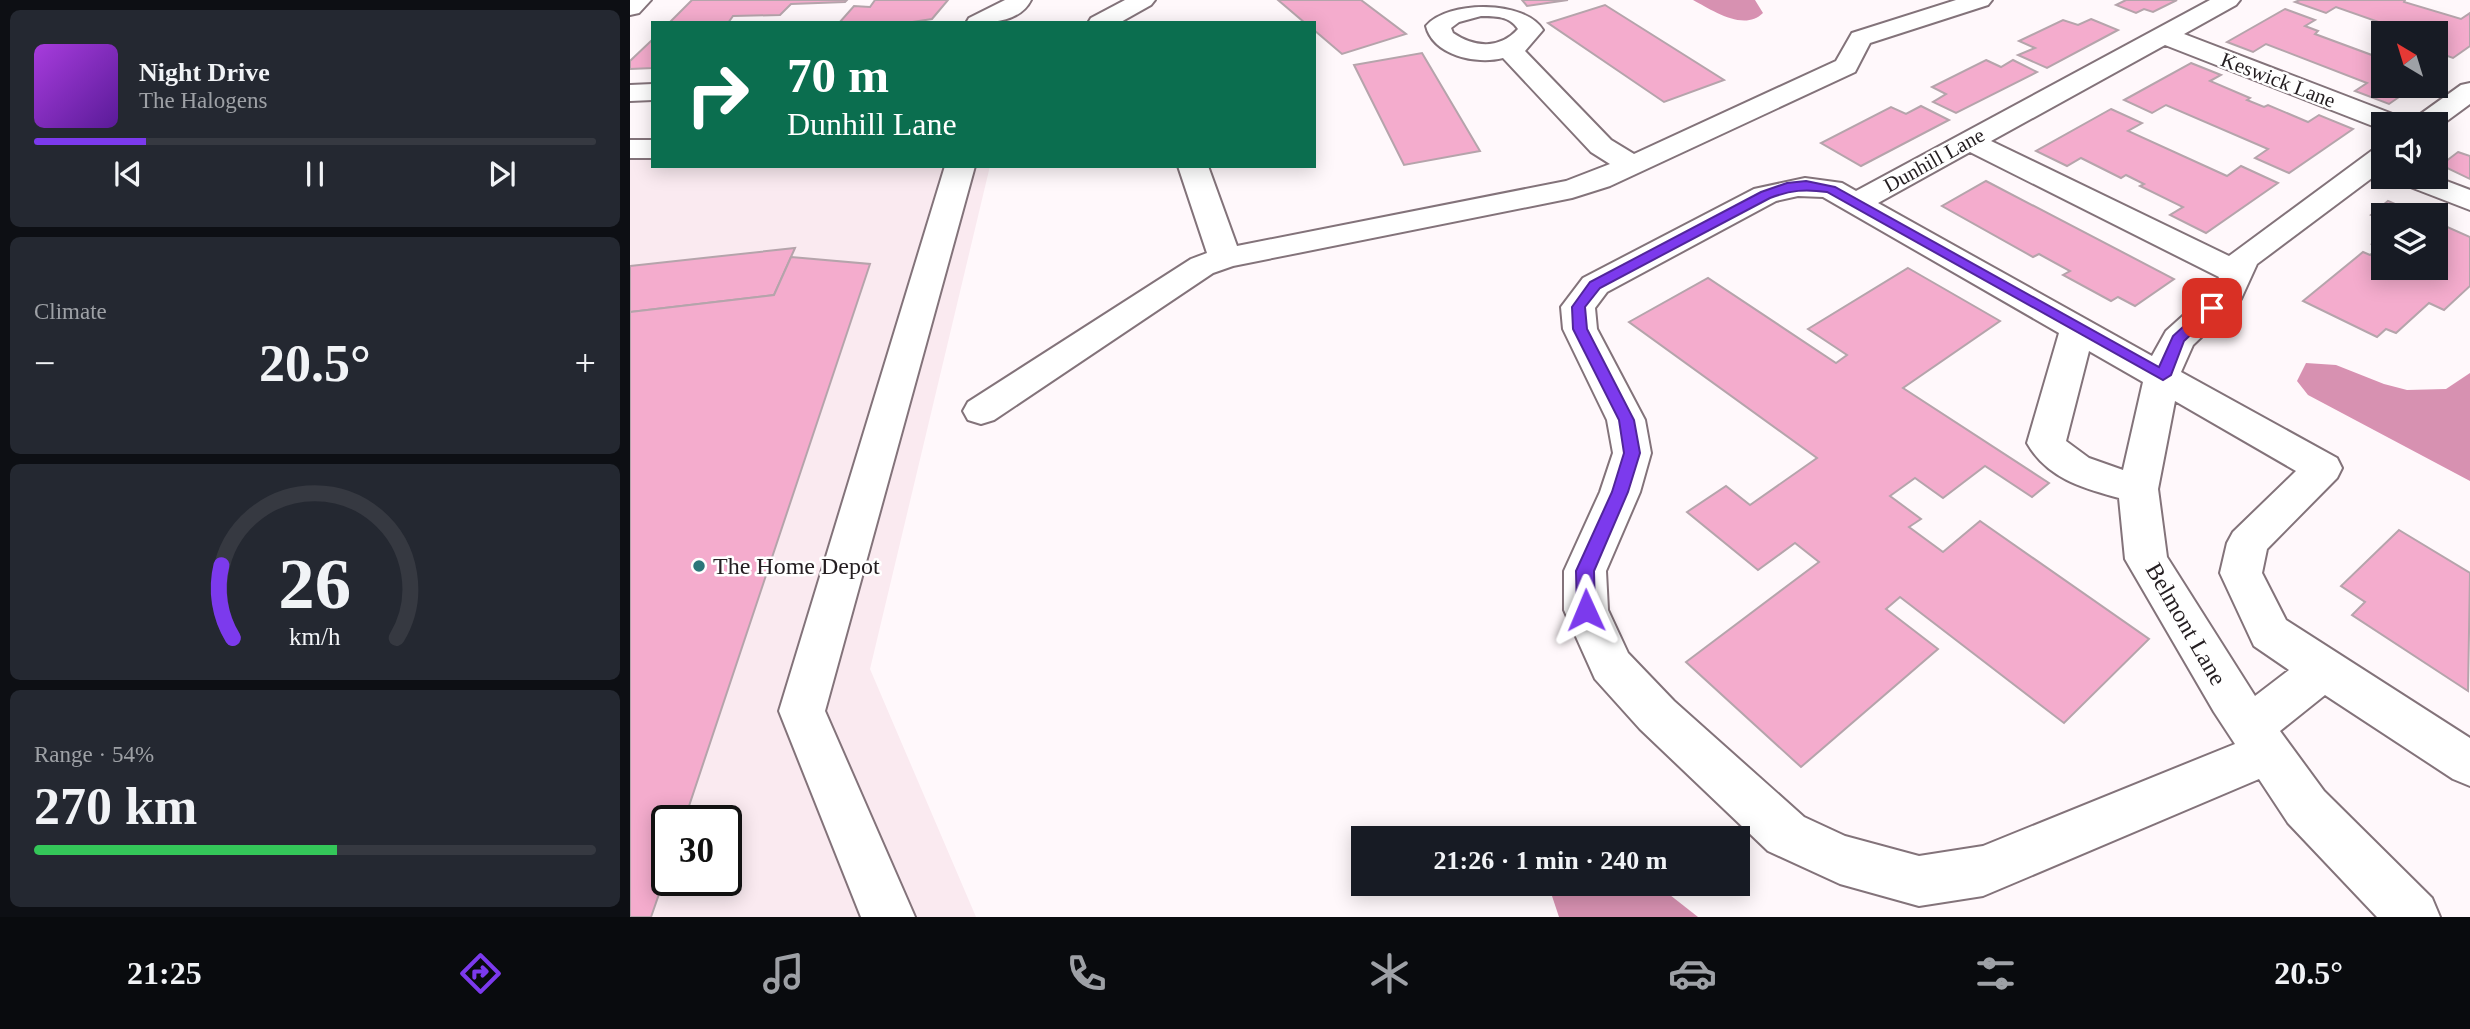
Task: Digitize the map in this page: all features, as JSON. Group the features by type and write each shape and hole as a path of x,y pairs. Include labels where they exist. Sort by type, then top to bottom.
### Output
{"street":[{"path":"630,8 639,0"},
{"path":"982,21 1018,4 1019,0"},
{"path":"1104,21 1143,0"},
{"path":"981,411 1202,266 1225,258 1572,189 1632,165 1846,66 1854,55 1854,46 1861,38 1980,0"},
{"name":"Dunhill Lane","path":"2228,0 1858,202 1831,189 1806,185 1787,187 1765,195 1595,285 1578,307 1580,329 1626,420 1632,453 1620,492 1585,571 1586,610 1611,666 1657,715 1786,834 1840,859 1919,881 1983,871 2259,740"},
{"path":"1460,5 1510,12 1529,23 1531,30 1528,37 1508,49 1478,52 1462,50 1441,40 1437,34 1438,27 1453,15 1460,5"},
{"name":"Keswick Lane","path":"2163,35 2371,115"},
{"path":"1508,49 1601,146 1632,165"},
{"path":"2441,112 2470,91"},
{"path":"630,93 651,92"},
{"path":"1969,141 2237,273"},
{"path":"630,149 651,149"},
{"name":"Belmont Lane","path":"2371,167 2243,259 2229,292 2178,339 2163,375 2137,489 2146,559 2259,740 2306,807 2413,917"},
{"path":"888,917 802,711 959,168"},
{"path":"1194,168 1225,258"},
{"path":"2440,189 2470,201"},
{"path":"1858,202 2323,468 2248,543 2241,573 2270,633 2470,764"},
{"path":"2078,327 2046,443 2053,454 2066,464 2137,489"},
{"path":"2259,740 2324,670"}],"shaded area":[{"path":"1693,0 1755,0 1763,13 1755,18 1738,20 1718,14"},
{"path":"630,154 651,154 651,168 990,168 870,669 976,917 630,917"},
{"path":"2306,363 2336,365 2407,390 2446,389 2470,373 2470,481 2308,395 2297,381"},
{"path":"1552,896 1671,896 1698,917 1559,917"}],"building":[{"path":"692,0 847,0 791,4 780,15 733,16 729,21 671,21"},
{"path":"875,0 948,0 932,19 841,21 854,6 870,7"},
{"path":"1278,0 1361,0 1406,34 1342,54 1316,32 1316,21 1303,21"},
{"path":"1522,0 1568,0 1527,6"},
{"path":"2126,0 2177,0 2153,12 2144,9 2136,13 2116,5"},
{"path":"2405,0 2404,2 2461,19 2470,13 2470,46 2453,58 2448,56 2448,21 2376,21 2336,7 2326,13 2295,2"},
{"path":"1605,5 1724,80 1664,102 1548,23"},
{"path":"2285,9 2315,20 2305,26 2318,31 2315,34 2371,55 2371,97 2355,91 2367,83 2266,44 2253,52 2227,42"},
{"path":"2091,19 2118,30 2047,68 2018,55 2035,48 2019,41 2063,20 2078,25"},
{"path":"651,41 651,68 630,69 630,61"},
{"path":"1422,53 1480,151 1404,165 1354,65"},
{"path":"1986,60 2001,67 2013,60 2037,72 1956,113 1933,102 1946,94 1932,87"},
{"path":"2191,63 2221,75 2210,81 2264,107 2268,105 2308,122 2319,115 2353,129 2289,173 2255,158 2268,149 2166,105 2152,113 2124,100"},
{"path":"2373,98 2398,98 2389,104"},
{"path":"1921,106 1949,120 1861,166 1821,143 1891,107 1906,114"},
{"path":"2111,109 2142,123 2128,131 2227,176 2241,166 2278,183 2206,233 2170,215 2183,207 2140,186 2144,184 2126,175 2121,178 2081,158 2067,166 2036,151"},
{"path":"2458,152 2470,156 2470,179 2448,168 2448,160"},
{"path":"1986,181 2174,279 2135,306 2118,297 2111,301 2063,275 2070,271 2039,254 2033,257 1942,206"},
{"path":"2448,227 2470,237 2470,286 2444,310 2429,303 2396,333 2386,329 2377,337 2303,301 2363,252 2370,255 2371,280 2448,280"},
{"path":"795,248 774,295 630,312 630,266"},
{"name":"The Home Depot","path":"791,257 870,264 689,805 651,805 651,896 658,896 651,917 630,917 630,312 774,295"},
{"path":"1908,268 2000,321 1903,388 2049,483 2032,497 1985,466 1943,498 1915,478 1890,496 1921,519 1909,527 1943,552 1980,521 2149,639 2064,723 1900,597 1886,609 1938,649 1801,767 1686,662 1819,562 1795,543 1758,570 1687,512 1726,486 1750,505 1817,458 1629,322 1708,278 1836,363 1847,355 1808,329"},
{"path":"2399,530 2470,573 2468,691 2352,615 2365,602 2341,586"}],"place":[{"name":"The Home Depot","path":"699,566"}],"route":[{"path":"1586,610 1585,571 1620,492 1632,453 1626,420 1580,329 1578,307 1595,285 1765,195 1787,187 1806,185 1831,189 2163,375 2178,339 2212,308"}]}
